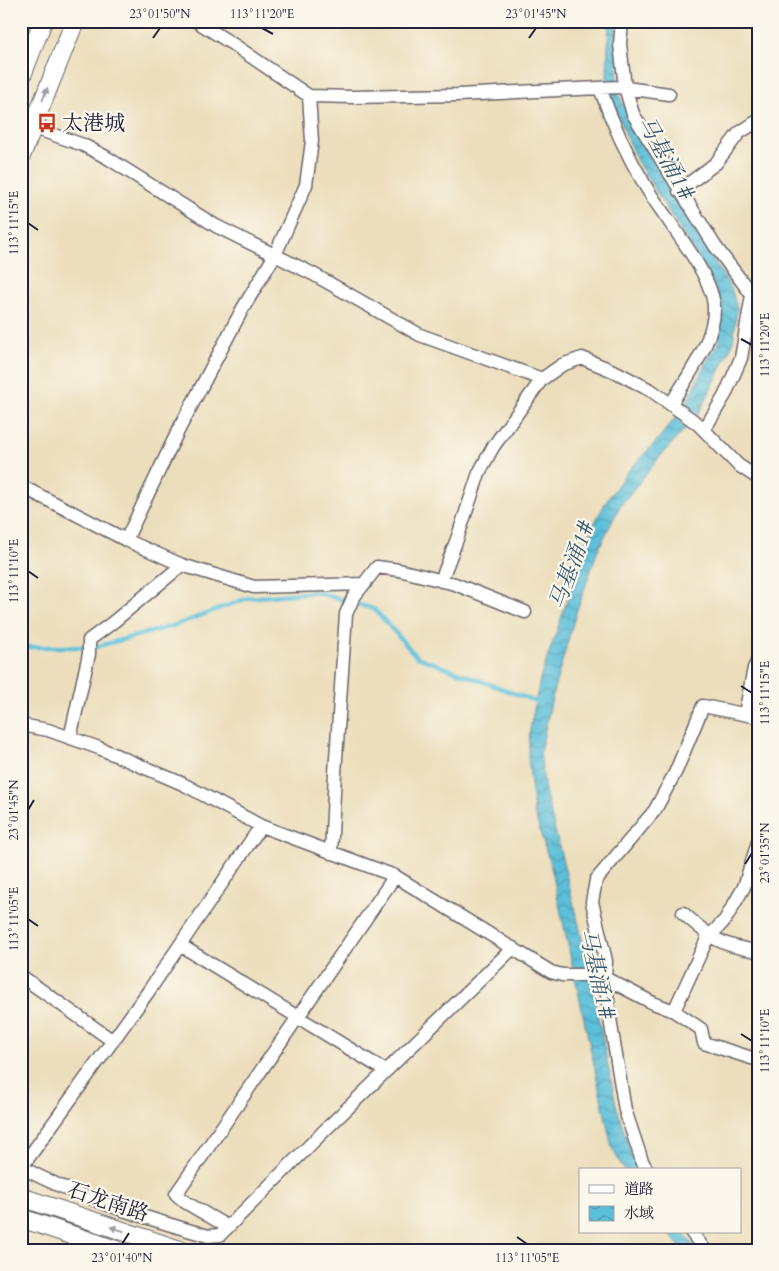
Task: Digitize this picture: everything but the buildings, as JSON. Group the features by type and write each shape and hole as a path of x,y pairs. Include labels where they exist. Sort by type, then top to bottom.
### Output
{"main road":[{"path":"21,78 43,21"},
{"path":"21,156 75,21"},
{"name":"石龙南路","path":"21,1197 180,1250"},
{"name":"石龙南路","path":"21,1218 116,1250"}],"street":[{"path":"196,21 309,96 458,95 622,87 669,94"},
{"path":"622,21 620,44 622,87 633,114 679,191 715,246 752,295 741,358 725,395 701,427"},
{"path":"602,88 608,112 630,160 647,190 703,273 712,291 715,309 708,341 676,407"},
{"path":"126,540 178,431 243,308 275,255 306,185 312,141 309,96"},
{"path":"679,191 716,163 739,133 758,122"},
{"path":"32,127 90,149 216,226 313,274 420,335 542,379"},
{"path":"441,581 479,473 493,447 542,379 562,365 582,358 618,373 652,391 676,407 701,427 738,465 758,478"},
{"path":"21,486 126,540 182,565 254,587 365,584"},
{"path":"70,738 89,654 89,640 182,565"},
{"path":"331,853 346,614 353,598 376,567 399,570 456,584 525,612"},
{"path":"646,1168 625,1110 602,977 606,961 592,902 596,880 655,810 676,771 703,706 752,716 754,668 758,660"},
{"path":"21,725 48,730 70,738 183,784 261,826 395,876 551,972 562,975 602,977 653,1003 674,1011 700,1030 704,1043 758,1060"},
{"path":"261,826 180,945 21,1168 46,1181 146,1217 208,1236 220,1235 513,948"},
{"path":"674,1011 710,937 724,920 744,887 758,842"},
{"path":"228,1227 185,1202 176,1194 395,876"},
{"path":"683,913 710,937 730,947 758,951"},
{"path":"180,945 386,1071"},
{"path":"21,976 112,1041"},
{"path":"138,1236 146,1217"},
{"path":"693,1234 705,1250"}],"water":[{"path":"609,21 616,21 618,94 652,160 732,290 737,309 733,343 698,415 663,453 620,506 598,550 576,613 553,693 540,753 545,791 579,925 616,1104 632,1157 638,1168 623,1168 612,1148 551,867 534,812 528,757 530,729 540,679 593,526 607,500 627,472 655,443 687,403 704,366 719,342 720,305 714,284 637,161 611,98 607,77"},
{"path":"670,1234 685,1234 697,1250 682,1250"}],"waterway":[{"path":"21,647 95,647 173,626 248,598 315,592 374,609 417,657 540,703"}],"place":[{"name":"太港城","path":"47,123"}],"water label":[{"name":"马基涌1#","path":"666,158"},
{"name":"马基涌1#","path":"572,565"},
{"name":"马基涌1#","path":"597,974"}]}
